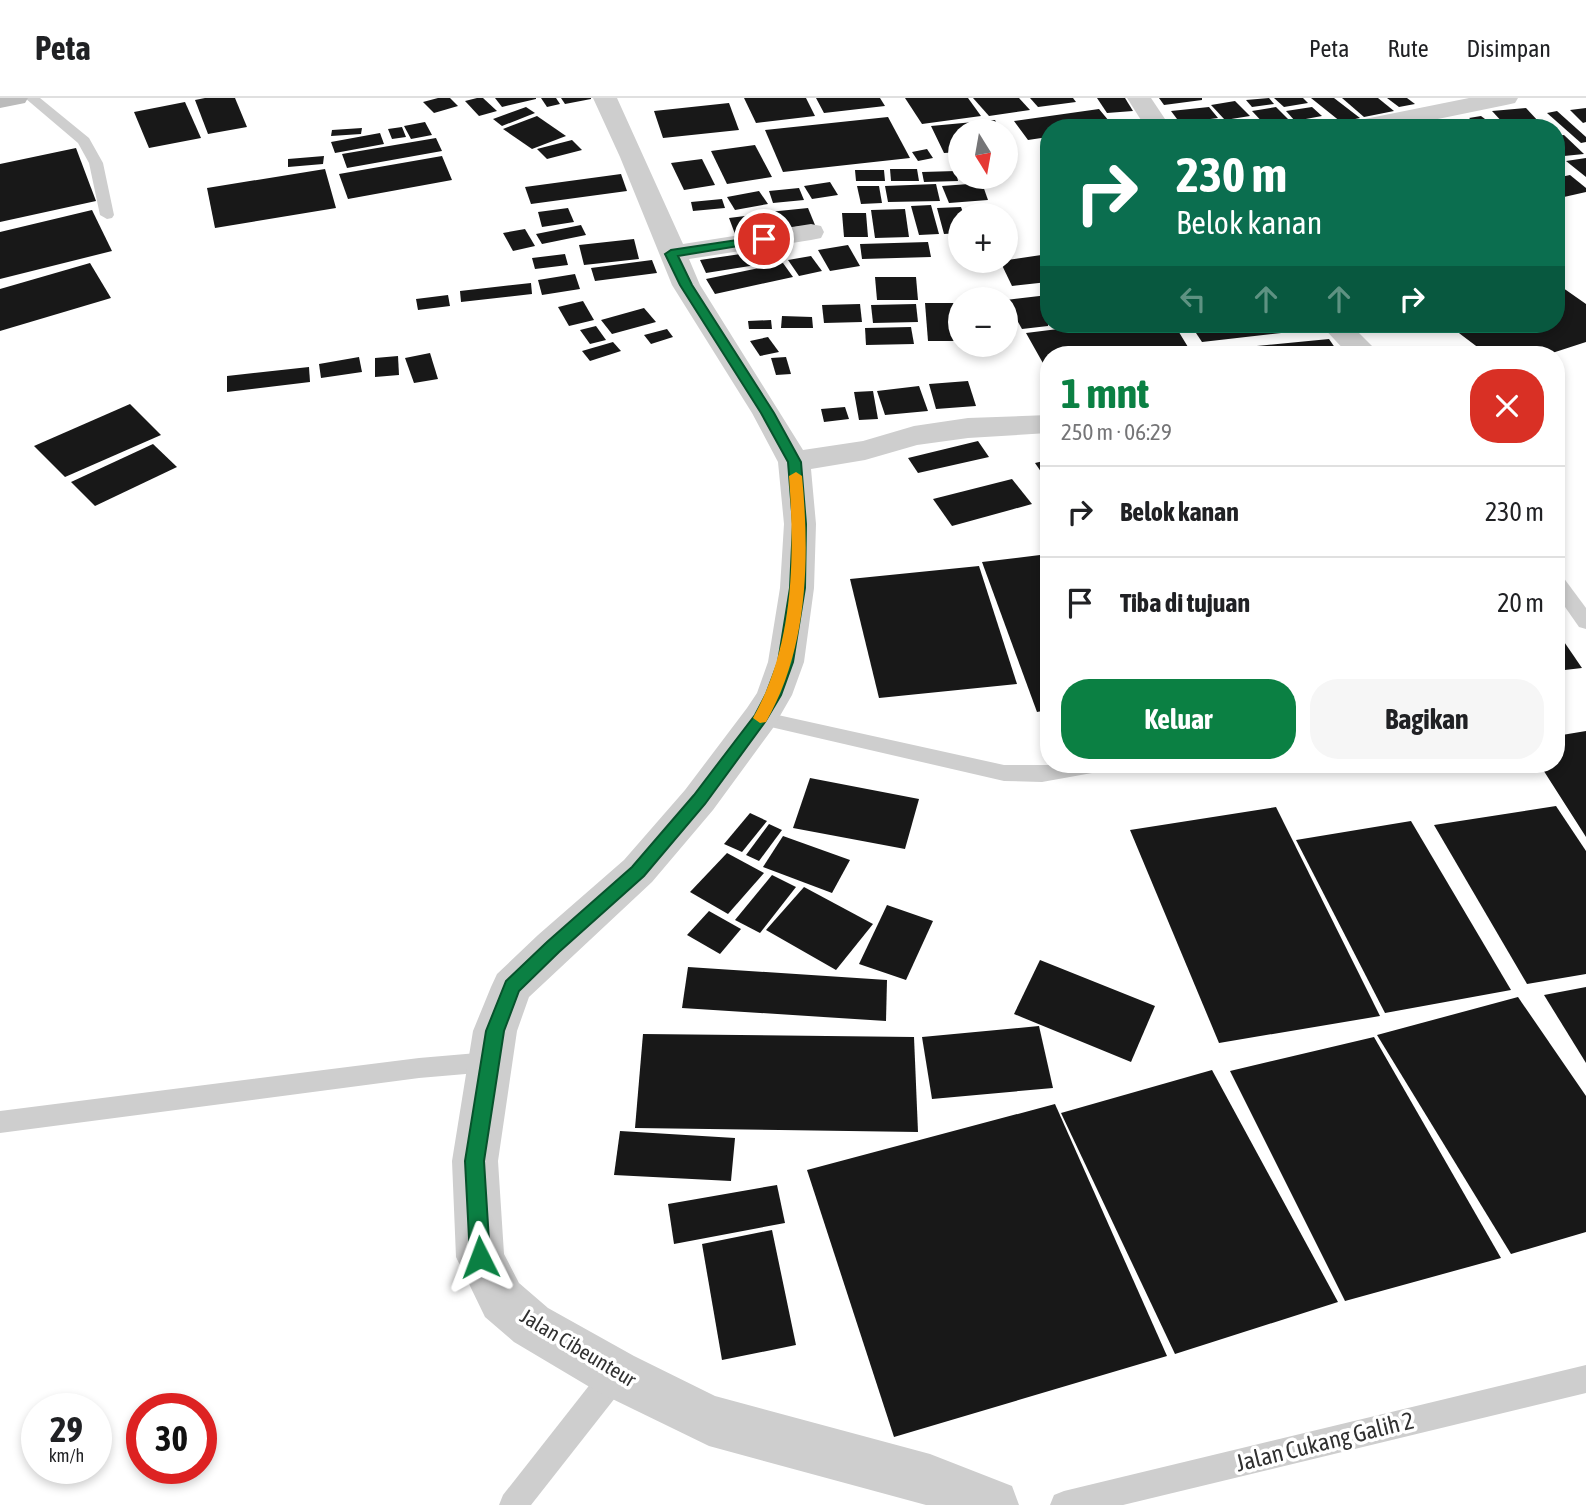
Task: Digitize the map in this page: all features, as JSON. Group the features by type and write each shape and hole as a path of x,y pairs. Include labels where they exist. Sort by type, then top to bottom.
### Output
{"main road":[{"path":"0,101 16,98"}],"street":[{"name":"Jalan Cibeunteur","path":"605,98 686,285 767,413 794,462 800,524 797,588 786,662 774,695 760,719 699,800 638,871 512,987 495,1031 475,1161 480,1257 502,1300 531,1325 615,1374 709,1420 930,1480 993,1505"},
{"path":"1139,98 1153,119"},
{"path":"1386,119 1442,103 1506,98"},
{"path":"1442,103 1462,119"},
{"path":"671,254 811,232"},
{"path":"1343,333 1357,346"},
{"path":"794,462 865,450 914,436 968,428 1040,424"}],"lane":[{"path":"32,98 84,141 96,163 107,215"},
{"path":"1565,593 1586,622"},
{"path":"760,719 1004,773 1048,773"},
{"path":"0,1122 419,1068 489,1062"},
{"path":"513,1505 615,1374"},
{"name":"Jalan Cukang Galih 2","path":"1064,1505 1586,1379"}],"building":[{"path":"235,98 247,127 208,134 195,100"},
{"path":"450,98 458,106 434,113 423,102"},
{"path":"483,98 497,111 479,116 465,101"},
{"path":"495,98 536,98 536,99 502,107"},
{"path":"541,98 556,98 560,104 547,107"},
{"path":"561,98 591,98 591,99 565,104"},
{"path":"744,98 806,98 815,116 756,123"},
{"path":"816,98 880,98 885,106 824,113"},
{"path":"905,98 968,98 981,116 948,119 922,124"},
{"path":"973,98 1019,98 1030,110 989,116"},
{"path":"1030,98 1073,98 1076,102 1038,107"},
{"path":"1097,98 1125,98 1133,111 1107,113"},
{"path":"1159,98 1202,98 1202,100 1164,105"},
{"path":"1269,98 1274,104 1252,107 1246,100"},
{"path":"1274,98 1303,98 1308,103 1284,107"},
{"path":"1311,98 1334,98 1360,118 1337,119"},
{"path":"1342,98 1378,98 1394,111 1364,117"},
{"path":"1387,98 1407,98 1415,104 1399,107"},
{"path":"1235,101 1250,116 1224,119 1211,105"},
{"path":"185,102 201,138 149,148 134,112"},
{"path":"729,103 739,130 663,138 654,111"},
{"path":"526,107 535,113 502,126 493,119"},
{"path":"1209,107 1218,118 1177,119 1171,111"},
{"path":"1276,107 1288,119 1260,119 1252,111"},
{"path":"1312,107 1322,116 1293,119 1286,111"},
{"path":"1526,108 1536,119 1499,119 1492,111"},
{"path":"1586,108 1586,122 1583,123 1570,110"},
{"path":"1099,109 1107,119 1040,119 1040,138 1028,140 1018,126 1018,120"},
{"path":"1557,111 1586,137 1586,142 1581,143 1565,129 1565,119 1554,119 1547,113"},
{"path":"537,116 566,136 532,149 503,129"},
{"path":"888,117 910,158 783,172 765,130"},
{"path":"425,122 432,135 411,139 404,126"},
{"path":"948,124 948,153 944,153 931,126"},
{"path":"402,127 406,137 392,139 388,129"},
{"path":"362,128 361,134 331,136 332,130"},
{"path":"380,133 384,144 335,153 331,142"},
{"path":"1565,136 1584,154 1565,156"},
{"path":"436,138 442,151 347,168 342,154"},
{"path":"572,140 582,150 547,159 537,149"},
{"path":"755,145 772,177 727,184 711,151"},
{"path":"76,148 96,201 0,222 0,164"},
{"path":"927,149 933,158 918,161 912,152"},
{"path":"324,156 323,164 288,167 288,159"},
{"path":"442,156 452,180 348,199 339,174"},
{"path":"1586,158 1586,177 1566,161"},
{"path":"702,159 715,185 684,190 671,163"},
{"path":"325,169 336,208 215,228 207,188"},
{"path":"890,169 917,169 919,181 891,181"},
{"path":"855,170 884,170 885,181 856,181"},
{"path":"948,171 948,181 924,182 922,172"},
{"path":"621,174 627,191 531,204 525,187"},
{"path":"1570,175 1586,188 1586,192 1565,197 1565,176"},
{"path":"830,182 838,195 812,199 804,186"},
{"path":"936,184 940,201 888,202 885,186"},
{"path":"857,186 879,186 882,203 861,204"},
{"path":"942,186 948,186 948,189 984,189 988,200 949,203"},
{"path":"799,188 804,200 773,203 769,191"},
{"path":"759,191 768,204 735,210 727,197"},
{"path":"722,199 725,208 693,211 691,202"},
{"path":"931,205 939,234 919,235 911,206"},
{"path":"568,208 574,222 542,227 538,212"},
{"path":"808,208 815,225 774,229 769,212"},
{"path":"937,208 948,208 948,234 944,234"},
{"path":"905,209 909,237 875,238 871,210"},
{"path":"92,210 112,251 0,279 0,232"},
{"path":"842,213 866,213 868,237 844,237"},
{"path":"761,214 768,230 735,234 729,218"},
{"path":"581,225 586,235 542,244 536,234"},
{"path":"525,229 535,246 513,251 503,233"},
{"path":"634,239 639,259 584,265 579,245"},
{"path":"928,242 931,257 862,259 860,244"},
{"path":"848,245 860,266 830,271 818,250"},
{"path":"761,251 768,263 706,273 700,260"},
{"path":"565,254 568,265 535,269 532,258"},
{"path":"1040,255 1040,283 1012,286 1006,273 1018,273 1018,258"},
{"path":"811,256 822,271 799,276 788,260"},
{"path":"652,260 657,273 595,281 591,268"},
{"path":"90,263 111,298 0,331 0,289"},
{"path":"783,263 793,277 715,294 706,279"},
{"path":"575,274 580,289 542,295 538,280"},
{"path":"875,277 916,277 918,300 877,300"},
{"path":"531,283 532,294 461,302 460,291"},
{"path":"1565,289 1586,304 1586,342 1565,349 1565,346 1476,346 1459,333 1565,333"},
{"path":"448,295 450,306 418,310 416,299"},
{"path":"1040,296 1040,327 1022,329 1018,322 1018,299"},
{"path":"583,301 594,320 569,326 558,307"},
{"path":"925,303 948,303 948,341 928,341"},
{"path":"860,304 862,322 824,323 822,305"},
{"path":"916,304 918,322 873,323 871,305"},
{"path":"644,308 656,322 612,334 601,320"},
{"path":"782,316 812,317 813,328 781,328"},
{"path":"771,320 772,329 749,329 748,321"},
{"path":"596,326 606,340 590,344 580,330"},
{"path":"911,327 914,344 866,345 865,328"},
{"path":"667,329 673,337 651,344 644,335"},
{"path":"1026,333 1179,333 1187,346 1040,346 1040,358"},
{"path":"1196,333 1282,333 1202,342"},
{"path":"768,337 779,352 760,356 750,341"},
{"path":"1329,339 1334,346 1257,346"},
{"path":"613,342 621,351 590,361 582,351"},
{"path":"430,353 438,379 414,383 405,358"},
{"path":"398,356 399,375 375,377 375,358"},
{"path":"359,357 362,372 321,378 319,364"},
{"path":"786,357 791,374 776,375 771,358"},
{"path":"309,367 310,382 227,392 227,376"},
{"path":"968,381 976,406 936,409 929,384"},
{"path":"919,386 928,411 885,415 877,391"},
{"path":"873,391 878,419 859,420 854,392"},
{"path":"130,404 161,435 65,477 34,446"},
{"path":"845,407 849,419 824,422 821,409"},
{"path":"978,441 989,457 918,473 908,458"},
{"path":"153,444 177,467 95,506 71,482"},
{"path":"1012,479 1032,504 952,526 933,499"},
{"path":"1040,555 1040,711 1037,712 982,562"},
{"path":"979,566 1017,684 879,698 850,579"},
{"path":"1565,643 1582,668 1565,670"},
{"path":"1586,731 1586,837 1545,773 1565,773 1565,734"},
{"path":"810,778 919,799 905,849 793,828"},
{"path":"1556,806 1586,851 1586,974 1527,984 1434,825"},
{"path":"1276,807 1380,1016 1219,1043 1130,830"},
{"path":"750,813 767,821 742,852 724,844"},
{"path":"1411,821 1511,990 1385,1013 1296,840"},
{"path":"769,824 782,830 759,861 746,855"},
{"path":"783,836 850,860 832,893 763,867"},
{"path":"727,853 764,873 728,914 690,892"},
{"path":"772,875 796,887 760,933 735,920"},
{"path":"804,887 873,924 836,970 766,930"},
{"path":"887,905 933,921 906,980 859,964"},
{"path":"709,911 741,929 720,954 687,935"},
{"path":"1040,960 1155,1006 1131,1062 1014,1014"},
{"path":"688,967 887,980 886,1021 682,1008"},
{"path":"1586,987 1586,1063 1544,995"},
{"path":"1518,997 1586,1096 1586,1232 1511,1254 1377,1035"},
{"path":"1039,1026 1053,1088 932,1099 922,1037"},
{"path":"643,1034 914,1037 918,1132 635,1128"},
{"path":"1374,1037 1501,1258 1345,1301 1230,1071"},
{"path":"1212,1070 1338,1302 1175,1354 1061,1113"},
{"path":"1055,1104 1167,1356 894,1437 807,1170"},
{"path":"620,1131 735,1138 731,1181 614,1175"},
{"path":"777,1185 785,1223 674,1244 668,1204"},
{"path":"772,1230 796,1345 722,1360 702,1244"}],"slow traffic":[{"path":"760,718 774,695 786,662 797,588 800,524 796,476"}],"route":[{"path":"480,1257 475,1161 495,1031 512,987 638,871 699,800 760,719 774,695 786,662 797,588 800,524 794,462 767,413 686,285 671,254 764,239"}]}
